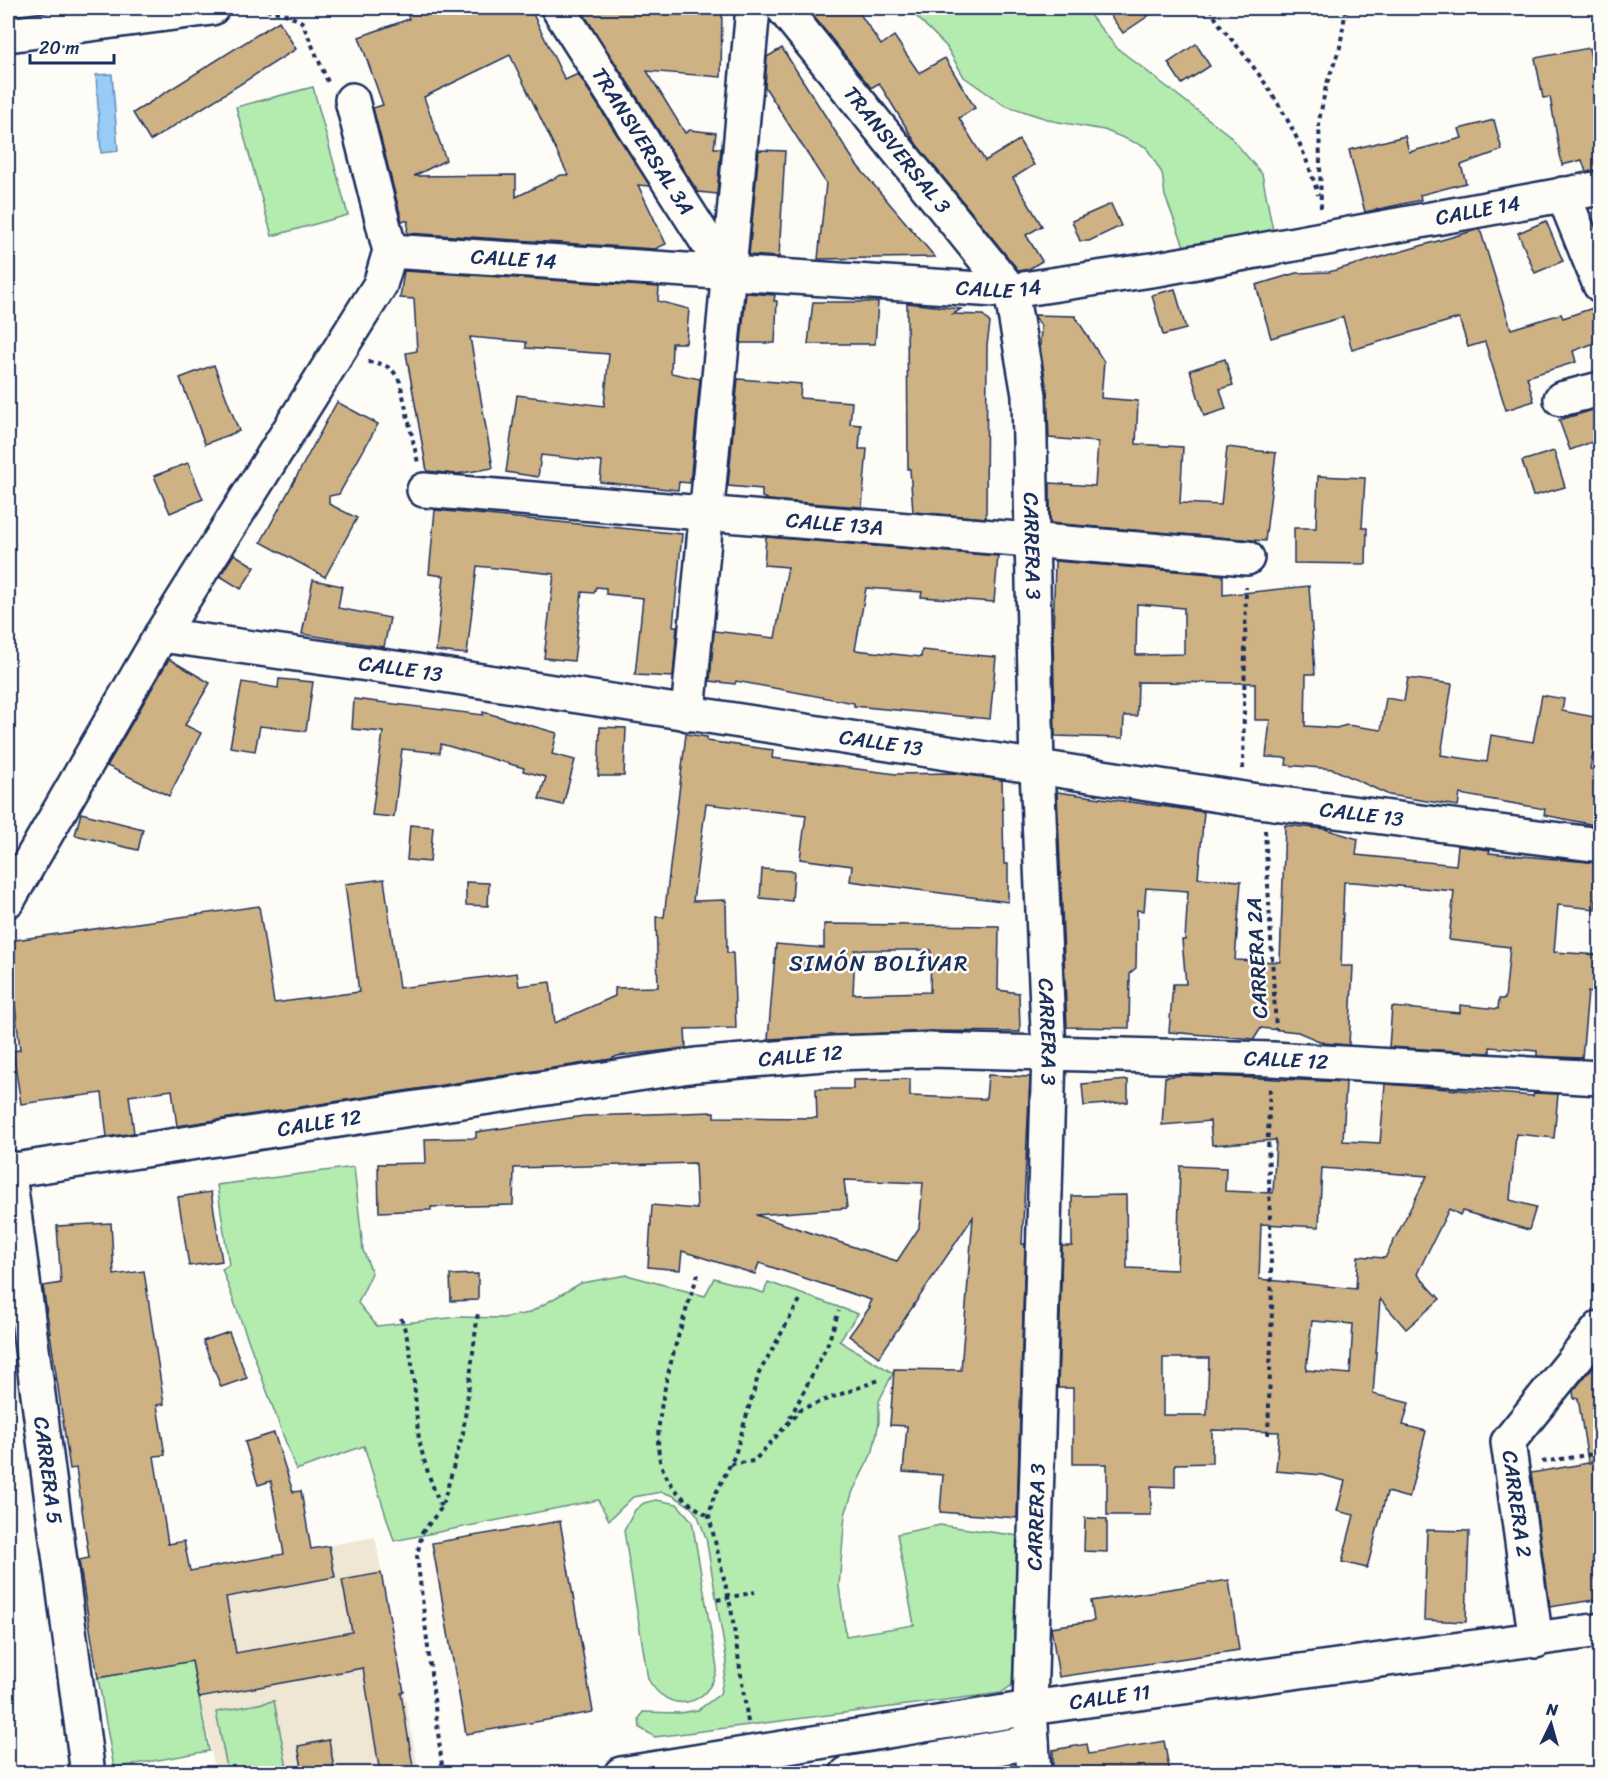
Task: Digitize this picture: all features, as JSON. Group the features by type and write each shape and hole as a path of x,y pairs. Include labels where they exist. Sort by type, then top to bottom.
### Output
{"street":[{"path":"8,35 212,8"},
{"name":"TRANSVERSAL 3A","path":"558,8 727,273"},
{"path":"688,714 753,8"},
{"name":"TRANSVERSAL 3","path":"783,8 1011,291"},
{"path":"8,900 161,635 380,285 390,251 351,100"},
{"name":"CALLE 14","path":"390,251 1011,291 1158,269 1600,188"},
{"path":"1563,194 1600,285"},
{"name":"CARRERA 3","path":"1011,291 1029,395 1037,768 1049,1054 1030,1708 1033,1758"},
{"path":"1561,399 1600,389"},
{"name":"CALLE 13A","path":"424,490 1247,558"},
{"name":"CALLE 13","path":"161,635 417,671 1251,800 1600,845"},
{"name":"CALLE 12","path":"8,1170 748,1059 834,1053 929,1050 1272,1059 1600,1078"},
{"name":"CARRERA 5","path":"8,1170 88,1773"},
{"name":"CARRERA 2","path":"1536,1641 1508,1442 1600,1328"},
{"name":"CALLE 11","path":"621,1773 1030,1708 1536,1641 1600,1630"},
{"path":"847,1773 1033,1758"}],"path":[{"path":"257,8 286,14 302,22 328,82 338,94 351,100"},
{"path":"1210,8 1224,33 1245,56 1277,102 1308,157 1320,202"},
{"path":"1324,238 1320,202 1319,121 1326,86 1340,47 1346,8"},
{"path":"331,363 378,363 396,372 424,490"},
{"name":"CARRERA 2A","path":"1247,558 1242,782 1265,824 1276,1029 1268,1135 1272,1309 1268,1435"},
{"path":"698,1274 671,1356 657,1444 661,1466 670,1485 687,1502 709,1516"},
{"path":"753,1752 729,1597 709,1516 730,1464 759,1373 801,1299"},
{"path":"787,1424 826,1346 839,1311"},
{"path":"443,1773 417,1556 422,1533 442,1507 463,1433 478,1312"},
{"path":"401,1318 413,1355 418,1432 426,1473 442,1507"},
{"path":"730,1464 754,1461 801,1409 879,1380"},
{"path":"1512,1467 1600,1453"},
{"path":"717,1600 755,1592"}],"shaded area":[{"path":"375,1537 419,1773 216,1773 192,1661 98,1678 82,1590"}],"green space":[{"path":"908,8 1084,8 1117,48 1229,135 1262,174 1273,231 1186,251 1165,196 1162,173 1146,147 1104,130 1053,121 1004,105 964,77 946,46"},
{"path":"313,87 348,215 272,236 236,107"},
{"path":"354,1167 363,1250 372,1273 358,1303 377,1326 458,1317 503,1318 529,1313 581,1283 627,1275 705,1296 714,1278 764,1293 768,1282 858,1314 839,1341 893,1373 879,1401 879,1422 873,1451 853,1491 845,1515 839,1586 846,1636 914,1625 897,1534 940,1525 1019,1536 1012,1685 1001,1693 655,1737 640,1728 639,1719 643,1712 680,1713 698,1710 720,1694 727,1663 706,1538 698,1516 691,1507 674,1496 662,1492 633,1497 609,1520 598,1500 394,1541 364,1446 296,1470 222,1269 229,1265 217,1185"},
{"path":"656,1500 677,1504 692,1521 717,1668 706,1692 697,1699 687,1702 677,1702 666,1698 656,1691 648,1679 624,1531 635,1510 644,1503"},
{"path":"192,1661 209,1751 114,1768 98,1678"},
{"path":"274,1701 288,1773 228,1773 216,1712"}],"water":[{"path":"112,74 118,151 101,153 96,75"}],"building":[{"path":"405,8 530,8 565,80 578,74 650,186 638,185 666,244 655,249 407,233 408,221 402,221 373,108 383,105 359,37 409,19","holes":["510,55 568,175 561,175 516,197 516,175 414,176 446,160 424,97"]},
{"path":"580,8 722,8 721,77 647,71 685,133 690,130 716,133 714,148 721,148 717,194 698,192"},
{"path":"807,8 856,8 881,45 894,36 919,73 945,58 975,108 959,118 985,161 1019,140 1034,165 1013,178 1042,226 1026,235 1042,261 1029,269 1019,271 917,145 879,83 871,88"},
{"path":"1105,8 1160,8 1123,33"},
{"path":"279,21 296,49 150,141 133,113"},
{"path":"1196,44 1210,66 1182,84 1168,63"},
{"path":"782,48 856,164 935,257 818,259 826,183 765,87 767,57"},
{"path":"1589,48 1598,95 1600,95 1600,170 1586,172 1582,160 1562,165 1550,97 1543,98 1535,58"},
{"path":"1494,120 1502,150 1461,165 1466,183 1420,195 1421,200 1365,212 1349,150 1405,136 1409,152 1462,138 1459,129"},
{"path":"759,150 785,151 779,257 749,255"},
{"path":"1111,204 1121,226 1089,241 1080,241 1072,221"},
{"path":"1546,221 1563,261 1535,273 1518,233"},
{"path":"1480,229 1511,329 1561,314 1563,318 1596,307 1600,321 1600,341 1573,351 1576,362 1527,377 1534,401 1506,410 1485,342 1468,347 1459,318 1352,350 1343,317 1271,338 1256,285 1296,273 1329,272"},
{"path":"404,271 659,287 658,301 689,309 686,343 672,343 671,373 700,379 690,483 679,482 678,490 600,482 602,462 541,455 538,477 506,472 517,395 604,406 609,354 526,348 526,342 470,337 493,468 456,474 427,471 406,353 417,351 414,299 400,298"},
{"path":"1175,289 1186,329 1163,335 1152,295"},
{"path":"746,293 775,295 774,301 777,301 775,343 741,343"},
{"path":"813,302 878,302 875,344 808,344"},
{"path":"907,303 961,309 953,314 983,315 990,323 987,345 986,518 913,512 910,469 908,469"},
{"path":"1034,315 1075,316 1104,362 1101,398 1138,401 1136,444 1183,447 1180,503 1221,505 1227,447 1276,453 1265,541 1050,523 1050,483 1095,486 1098,442 1049,438 1047,392 1040,346 1041,326"},
{"path":"1225,359 1233,385 1220,389 1226,409 1204,416 1190,370"},
{"path":"214,365 239,431 205,444 180,378"},
{"path":"738,379 801,384 800,398 852,402 850,424 861,425 859,449 867,449 862,507 769,500 762,497 762,489 728,486"},
{"path":"337,402 378,424 339,494 329,496 329,504 357,518 325,577 261,542"},
{"path":"1600,408 1600,439 1570,450 1559,420"},
{"path":"1554,451 1565,487 1533,496 1522,461"},
{"path":"188,463 203,499 170,513 154,476"},
{"path":"1318,476 1365,478 1362,528 1367,528 1366,564 1294,563 1294,528 1316,528"},
{"path":"435,510 682,534 673,626 677,626 673,677 635,675 643,598 606,594 606,588 596,587 594,593 582,592 574,661 544,658 554,574 477,566 467,654 436,651 444,576 429,574"},
{"path":"766,537 998,556 994,602 921,597 922,592 866,588 855,650 921,657 922,650 996,657 990,719 854,706 854,703 736,681 735,684 710,681 714,631 775,638 788,567 764,565"},
{"path":"234,554 255,567 241,589 220,576"},
{"path":"1055,561 1223,575 1223,595 1309,586 1315,674 1306,674 1305,726 1336,728 1347,725 1381,730 1386,698 1404,701 1408,678 1452,684 1441,755 1487,762 1491,735 1533,742 1542,695 1564,699 1562,711 1600,718 1590,769 1600,771 1600,826 1544,815 1545,809 1460,794 1458,806 1389,795 1333,769 1286,765 1287,758 1266,757 1270,720 1255,720 1255,683 1138,682 1137,716 1124,716 1123,738 1055,736 1053,637","holes":["1137,604 1184,608 1184,654 1136,655"]},
{"path":"313,580 342,586 338,608 390,618 384,647 302,634"},
{"path":"169,659 210,683 185,725 201,733 169,796 107,766"},
{"path":"279,679 313,682 306,731 260,726 255,751 230,747 242,682 278,688"},
{"path":"354,699 483,715 483,712 557,733 552,754 575,760 563,805 539,799 546,777 523,771 524,768 441,744 440,753 402,749 394,817 372,815 383,732 352,729"},
{"path":"600,727 626,728 624,776 598,776"},
{"path":"686,734 707,737 707,741 773,750 772,758 896,774 953,773 1002,780 1004,864 1008,864 1008,902 850,881 852,866 800,859 806,815 706,804 693,901 726,900 727,953 733,953 736,1028 685,1029 686,1048 617,1056 611,1059 177,1126 172,1090 129,1096 134,1133 107,1137 102,1093 21,1104 13,1051 20,1050 8,941 259,906 274,1003 359,992 345,884 384,879 399,988 517,973 519,986 550,982 555,1023 615,996 615,988 658,987 656,917 664,917"},
{"path":"1057,792 1204,812 1198,878 1241,881 1235,960 1280,962 1285,825 1325,829 1358,839 1356,855 1456,865 1458,846 1490,850 1489,853 1599,863 1595,909 1558,905 1554,952 1600,955 1600,996 1588,992 1582,1058 1537,1056 1537,1051 1490,1047 1490,1053 1389,1047 1392,1007 1460,1013 1460,1005 1498,1009 1499,999 1505,999 1510,947 1449,940 1454,891 1354,882 1344,882 1341,966 1353,966 1349,1045 1324,1043 1298,1032 1261,1028 1254,1039 1169,1032 1173,984 1186,984 1182,940 1185,940 1188,891 1146,888 1144,911 1137,910 1136,968 1130,973 1129,1028 1067,1027"},
{"path":"81,813 143,829 138,850 75,835"},
{"path":"410,825 433,827 430,862 407,860"},
{"path":"762,869 794,871 792,901 760,898"},
{"path":"466,882 489,883 488,906 466,905"},
{"path":"824,924 999,926 998,990 1019,993 1020,1032 928,1031 768,1039 776,944 824,948","holes":["855,950 931,950 930,992 853,994"]},
{"path":"988,1075 1030,1077 1022,1244 1025,1244 1017,1518 940,1512 943,1475 903,1472 907,1426 890,1425 894,1369 961,1370 973,1217 879,1357 849,1336 870,1307 868,1306 871,1300 759,1263 755,1274 682,1251 680,1270 648,1267 652,1205 697,1209 695,1163 514,1168 513,1205 431,1207 431,1210 379,1212 378,1164 426,1163 425,1139 476,1138 476,1132 584,1116 714,1112 714,1117 817,1118 816,1089 853,1089 853,1080 910,1079 910,1096 986,1099","holes":["844,1180 923,1183 919,1228 897,1261 756,1215 847,1208"]},
{"path":"1184,1075 1346,1082 1343,1141 1380,1143 1385,1084 1533,1096 1534,1093 1558,1094 1554,1138 1516,1134 1510,1200 1536,1207 1529,1230 1462,1211 1460,1215 1449,1209 1417,1274 1440,1299 1406,1329 1380,1299 1373,1394 1409,1403 1403,1425 1426,1431 1409,1498 1387,1492 1367,1568 1342,1562 1354,1515 1337,1511 1345,1481 1322,1475 1276,1471 1279,1432 1212,1430 1212,1463 1175,1464 1175,1487 1151,1486 1151,1515 1107,1515 1107,1464 1073,1464 1073,1388 1058,1388 1062,1246 1072,1246 1072,1196 1126,1195 1127,1268 1177,1270 1180,1166 1226,1168 1225,1191 1273,1193 1276,1140 1212,1145 1210,1121 1162,1125 1165,1077","holes":["1322,1168 1427,1176 1385,1258 1358,1256 1356,1289 1259,1279 1261,1224 1319,1227","1312,1321 1353,1324 1350,1374 1306,1370","1163,1358 1209,1358 1207,1415 1163,1415"]},
{"path":"1128,1080 1128,1102 1084,1106 1082,1084"},
{"path":"211,1192 222,1261 189,1266 178,1197"},
{"path":"111,1223 114,1275 144,1271 164,1404 157,1405 165,1455 154,1456 168,1544 184,1541 190,1571 284,1554 271,1481 258,1485 245,1442 274,1433 293,1492 301,1491 311,1549 329,1546 335,1577 226,1597 236,1653 352,1632 342,1580 381,1573 404,1692 401,1693 414,1773 380,1773 363,1668 199,1698 192,1661 98,1678 79,1560 89,1558 76,1468 70,1469 43,1286 61,1283 57,1226"},
{"path":"478,1274 478,1300 451,1301 450,1275"},
{"path":"229,1332 247,1378 221,1387 203,1341"},
{"path":"1600,1366 1600,1460 1588,1461 1578,1398 1574,1399 1573,1391 1593,1367"},
{"path":"1600,1461 1600,1599 1550,1607 1531,1473"},
{"path":"1085,1518 1107,1519 1107,1552 1084,1551"},
{"path":"560,1521 593,1712 466,1734 432,1543"},
{"path":"1427,1530 1469,1531 1466,1622 1424,1620"},
{"path":"1229,1580 1239,1650 1059,1677 1051,1627 1094,1621 1091,1601"},
{"path":"329,1740 335,1773 303,1773 298,1746"},
{"path":"1164,1741 1170,1773 1053,1773 1053,1750 1087,1744 1089,1754"}],"district":[{"name":"SIMÓN BOLÍVAR","path":"879,963"}]}
